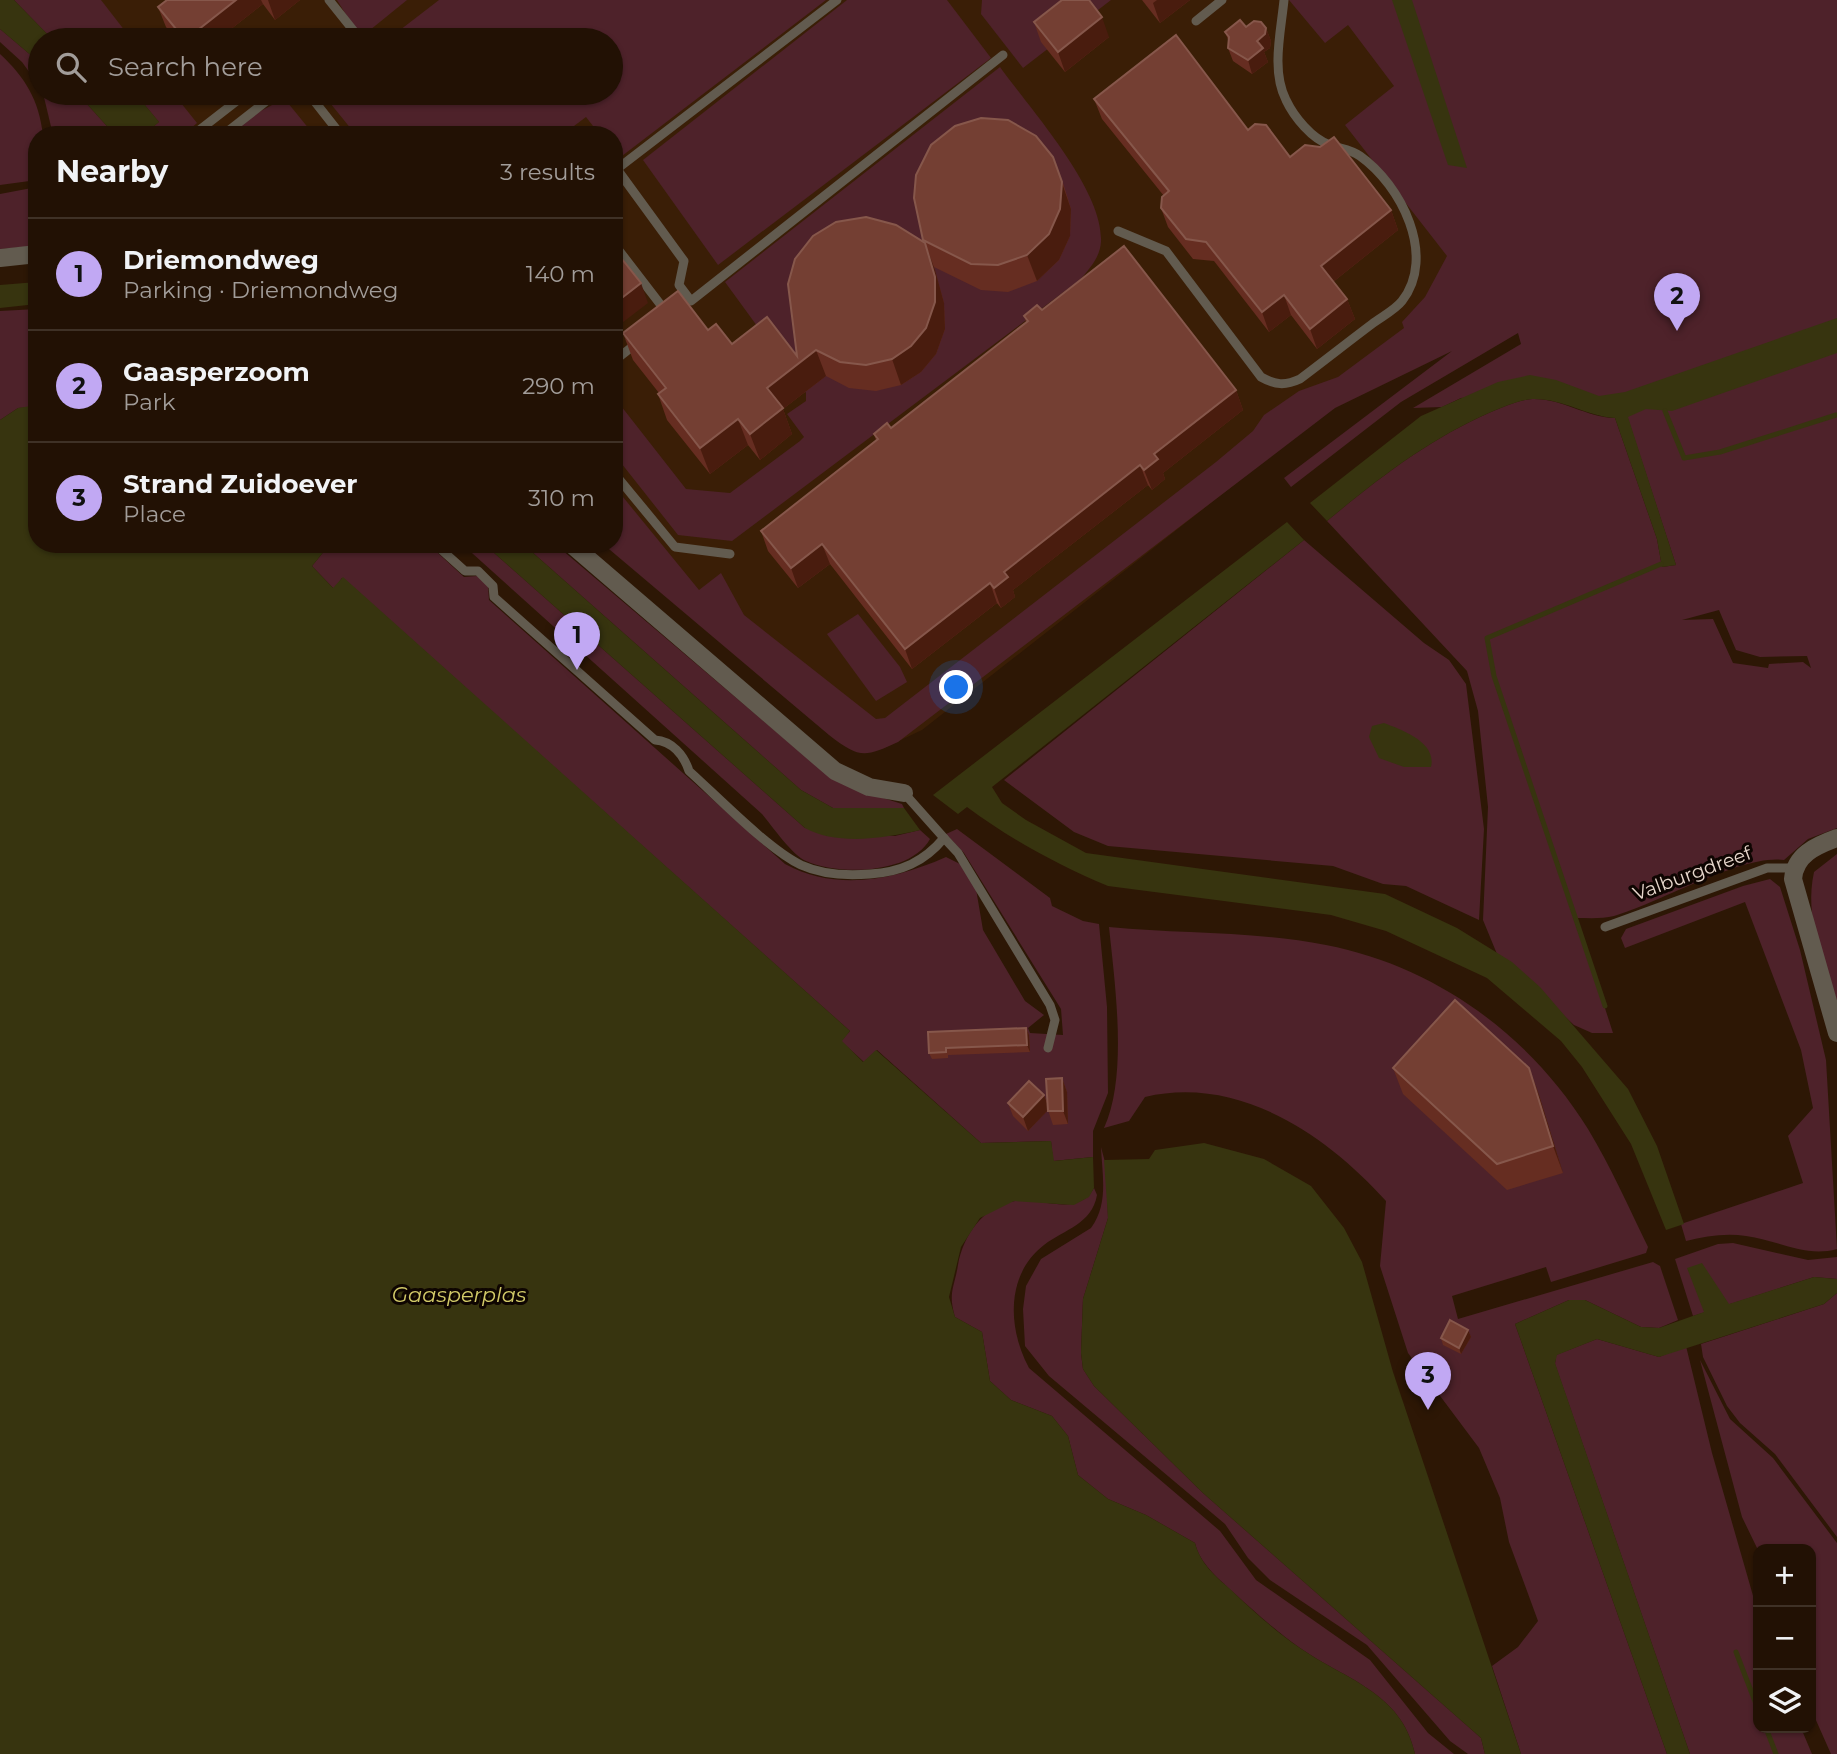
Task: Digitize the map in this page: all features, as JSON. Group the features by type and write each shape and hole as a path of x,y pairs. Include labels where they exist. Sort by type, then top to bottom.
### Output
{"street":[{"path":"0,258 28,255"},
{"path":"581,553 835,771 869,787 904,793"},
{"path":"1837,838 1805,853 1794,868 1795,893 1837,1033"}],"lane":[{"path":"329,0 351,28"},
{"path":"623,162 837,0"},
{"path":"1196,21 1222,0"},
{"path":"1118,230 1166,251 1261,377 1280,385 1300,379 1402,302 1413,278 1417,252 1412,226 1400,203 1373,168 1344,148 1320,140 1286,101 1278,64 1284,0"},
{"path":"661,324 1003,55"},
{"path":"205,126 232,105"},
{"path":"234,126 261,105"},
{"path":"317,105 334,126"},
{"path":"623,177 684,261 679,285 691,301"},
{"path":"623,256 671,317"},
{"path":"623,354 642,339"},
{"path":"623,483 675,547 730,554"},
{"path":"445,553 465,572 478,571 493,586 494,597 655,740 666,741 685,759 689,771 799,864 842,875 884,873 910,867 932,853 944,838"},
{"path":"904,793 958,853 1050,1004 1055,1020 1048,1048"},
{"name":"Valburgdreef","path":"1605,927 1767,868 1794,868"}],"shaded area":[{"path":"14,0 101,0 123,28 41,28"},
{"path":"25,0 1414,0 1501,275 922,730 882,749 623,550 623,126 150,126 134,105 623,105 623,28 55,28"},
{"path":"337,0 407,0 372,28 354,28"},
{"path":"439,0 826,0 623,155 623,126 593,126 586,117 574,126 349,126 332,105 623,105 623,28 403,28"},
{"path":"847,0 947,0 991,58 718,265 643,160"},
{"path":"982,0 1111,0 1023,68 981,14"},
{"path":"1289,0 1837,0 1837,828 1808,839 1784,860 1746,864 1614,916 1576,918 1613,1033 1592,1033 1574,1025 1497,954 1483,920 1488,807 1478,711 1467,671 1327,521 1385,475 1447,434 1511,404 1543,399 1615,418 1657,539 1662,567 1676,565 1628,419 1536,393 1461,398 1442,407 1413,408 1521,344 1518,333 1401,402 1291,487 1284,478 1452,351 1335,408 898,742 869,753 855,752 829,735 614,553 623,553 623,497 699,590 721,573 744,615 876,719 885,718 1216,462 1253,431 1264,415 1299,391 1338,377 1404,328 1402,322 1425,297 1447,256 1345,125 1394,86 1348,25 1325,43","holes":["1719,610 1736,650 1760,657 1807,656 1811,668 1803,662 1769,664 1768,668 1733,663 1713,619 1682,620"]},
{"path":"0,29 28,53 28,70 22,62 0,42"},
{"path":"0,54 24,81 28,88 28,105 36,105 42,126 28,126 28,181 0,185"},
{"path":"1000,67 1063,151 1091,199 1099,221 1099,253 1081,279 732,541 678,535 623,465 623,408 686,489 730,493 804,437 787,414 806,401 806,393 725,282"},
{"path":"46,105 88,105 107,126 51,126"},
{"path":"145,105 183,105 197,123 194,126 154,126 159,122"},
{"path":"272,105 290,105 307,126 240,126 253,115"},
{"path":"28,189 28,247 0,249 0,194"},
{"path":"28,309 28,407 18,408 0,420 0,311"},
{"path":"1304,540 1424,643 1449,660 1466,684 1484,829 1479,920 1406,886 1383,884 1333,866 1108,846 1074,832 1004,780"},
{"path":"323,553 438,553 464,577 477,576 488,585 489,600 785,864 825,878 866,880 906,872 946,857 960,864 976,889 983,930 1025,1001 1044,1015 1028,1028 1030,1033 1063,1035 1061,1009 964,853 946,834 957,829 1050,898 1052,906 1083,921 1099,924 1107,1007 1108,1093 1093,1131 1093,1157 1053,1161 1051,1141 981,1143 877,1050 864,1062 841,1041 850,1031 342,578 334,589 312,566"},
{"path":"472,553 494,553 805,828 895,836 920,830 930,839 921,851 891,865 873,869 837,869 801,858 762,814"},
{"path":"533,553 566,553 820,769 849,787 902,804 904,808 833,808 801,790"},
{"path":"858,614 900,667 907,682 876,701 827,634"},
{"path":"1837,854 1837,1001 1816,937 1811,905 1814,872"},
{"path":"1770,879 1780,887 1800,950 1826,1060 1837,1249 1825,1251 1803,1250 1738,1235 1686,1241 1681,1224 1803,1183 1788,1136 1813,1108 1801,1050 1745,902 1625,948 1621,938 1626,929 1743,886"},
{"path":"1109,927 1299,940 1366,955 1405,969 1442,988 1508,1035 1565,1095 1588,1129 1648,1247 1646,1253 1551,1282 1546,1267 1452,1296 1458,1319 1653,1262 1660,1266 1678,1320 1659,1328 1641,1327 1585,1300 1569,1300 1515,1324 1667,1754 1521,1754 1492,1666 1518,1647 1538,1621 1509,1542 1500,1498 1479,1448 1408,1353 1380,1266 1386,1201 1337,1154 1309,1133 1279,1116 1247,1103 1214,1095 1180,1092 1145,1097 1129,1121 1104,1128 1116,1083 1118,1057"},
{"path":"1101,1147 1106,1166 1108,1218 1083,1299 1083,1369 1094,1386 1203,1493 1481,1738 1485,1754 1468,1754 1450,1741 1367,1645 1270,1580 1248,1558 1225,1524 1049,1376 1025,1346 1023,1309 1026,1286 1041,1259 1091,1228 1097,1219 1103,1189"},
{"path":"1094,1188 1097,1195 1090,1213 1077,1225 1044,1245 1031,1257 1022,1271 1014,1303 1014,1320 1022,1353 1029,1368 1220,1531 1256,1580 1370,1660 1428,1733 1454,1754 1415,1754 1408,1733 1385,1701 1300,1648 1275,1629 1210,1570 1197,1551 1195,1543 1146,1515 1108,1499 1078,1475 1068,1436 1052,1416 1011,1400 990,1381 982,1332 955,1317 952,1302 961,1254 970,1233 984,1216 1004,1204 1026,1201 1069,1204 1087,1197"},
{"path":"1733,1243 1808,1260 1837,1257 1837,1279 1814,1277 1693,1316 1675,1259 1718,1244"},
{"path":"1837,1293 1837,1537 1775,1454 1740,1423 1727,1406 1703,1357 1701,1344 1824,1304"},
{"path":"1597,1339 1659,1357 1686,1346 1712,1453 1753,1596 1753,1733 1803,1733 1812,1754 1690,1754 1555,1364 1556,1355"},
{"path":"1700,1360 1730,1419 1773,1458 1837,1543 1837,1754 1831,1754 1816,1720 1816,1544 1755,1544 1742,1517"}],"water":[{"path":"0,0 14,0 41,28 28,28 28,53 0,29"},
{"path":"1392,0 1412,0 1467,168 1448,165"},
{"path":"88,105 145,105 159,122 154,126 107,126"},
{"path":"28,283 28,305 0,308 0,285"},
{"path":"1837,318 1837,353 1672,411 1646,409 1628,417 1676,565 1662,567 1657,539 1615,418 1543,399 1512,404 1447,434 1385,475 1327,521 1310,503 1421,416 1498,382 1530,375 1556,380 1599,396 1625,392"},
{"name":"Gaasperplas","path":"28,406 28,553 323,553 312,566 333,588 343,577 850,1031 842,1041 863,1062 876,1050 981,1143 1051,1141 1054,1161 1093,1157 1094,1188 1089,1197 1074,1205 1014,1201 980,1218 961,1247 949,1297 955,1317 982,1332 990,1381 1011,1400 1052,1416 1068,1436 1078,1475 1108,1499 1146,1515 1195,1543 1200,1557 1214,1574 1273,1627 1300,1648 1385,1701 1408,1733 1415,1754 0,1754 0,420 18,408"},
{"path":"1287,522 1304,540 992,787 1002,803 1026,820 1086,853 1385,894 1457,928 1512,962 1540,987 1628,1089 1657,1146 1684,1224 1666,1230 1631,1144 1582,1067 1561,1041 1487,978 1386,931 1331,915 1108,886 1035,851 967,807 958,814 933,795"},
{"path":"494,553 533,553 801,790 833,808 904,808 920,830 877,838 846,839 818,834 805,828"},
{"path":"1384,723 1408,733 1424,744 1429,751 1431,767 1404,767 1379,758 1369,737 1372,726"},
{"path":"1204,1143 1264,1159 1311,1186 1344,1228 1362,1262 1393,1372 1521,1754 1485,1754 1481,1738 1203,1493 1094,1386 1083,1369 1083,1299 1108,1218 1104,1160 1149,1159 1155,1150"},
{"path":"1702,1263 1729,1304 1814,1277 1837,1279 1837,1293 1824,1304 1659,1357 1597,1339 1557,1355 1555,1363 1690,1754 1667,1754 1515,1324 1569,1300 1585,1300 1641,1327 1659,1328 1704,1312 1687,1268"}],"building":[{"path":"167,0 236,0 200,28 175,28 158,7"},
{"path":"1062,0 1089,0 1102,17 1058,52 1034,22"},
{"path":"1240,20 1246,27 1254,21 1261,22 1266,28 1265,34 1257,41 1263,48 1248,60 1228,48 1229,37 1225,32"},
{"path":"1176,35 1248,130 1255,124 1266,125 1290,157 1305,145 1320,147 1334,137 1391,210 1321,266 1347,299 1310,329 1284,295 1262,312 1206,242 1186,239 1161,208 1162,197 1169,191 1094,99"},
{"path":"981,118 1008,120 1036,136 1053,157 1062,182 1060,209 1049,234 1027,255 998,265 971,264 923,240 914,198 916,175 931,145 955,126"},
{"path":"866,217 896,225 925,243 935,277 935,302 926,328 911,346 892,359 866,365 840,362 816,350 767,388 783,408 750,434 738,419 700,448 658,394 666,388 623,333 678,291 708,330 716,324 732,344 767,317 797,356 788,284 795,259 813,236 836,222"},
{"path":"1124,246 1236,390 1154,454 1158,459 1144,470 1140,465 1004,572 1008,577 994,588 990,583 905,649 822,544 791,568 761,531 878,439 874,434 887,423 891,428 1028,321 1024,316 1037,305 1042,310"},
{"path":"623,260 641,283 623,297"},
{"path":"1455,1000 1529,1068 1553,1146 1497,1164 1393,1068"},
{"path":"1026,1028 1027,1045 946,1048 946,1052 929,1053 928,1032"},
{"path":"1062,1078 1063,1111 1048,1111 1046,1079"},
{"path":"1029,1081 1044,1095 1023,1117 1008,1103"},
{"path":"1450,1320 1468,1330 1459,1348 1441,1338"}],"waterway":[{"path":"1665,411 1684,458 1720,452 1836,415"},
{"path":"1605,1006 1494,676 1487,638 1661,564"},
{"path":"1736,1652 1753,1696"},
{"path":"1768,1733 1776,1754"}],"place":[{"name":"Gaasperzoom","path":"1677,331"},
{"name":"Driemondweg","path":"577,670"},
{"name":"Strand Zuidoever","path":"1428,1410"}]}
